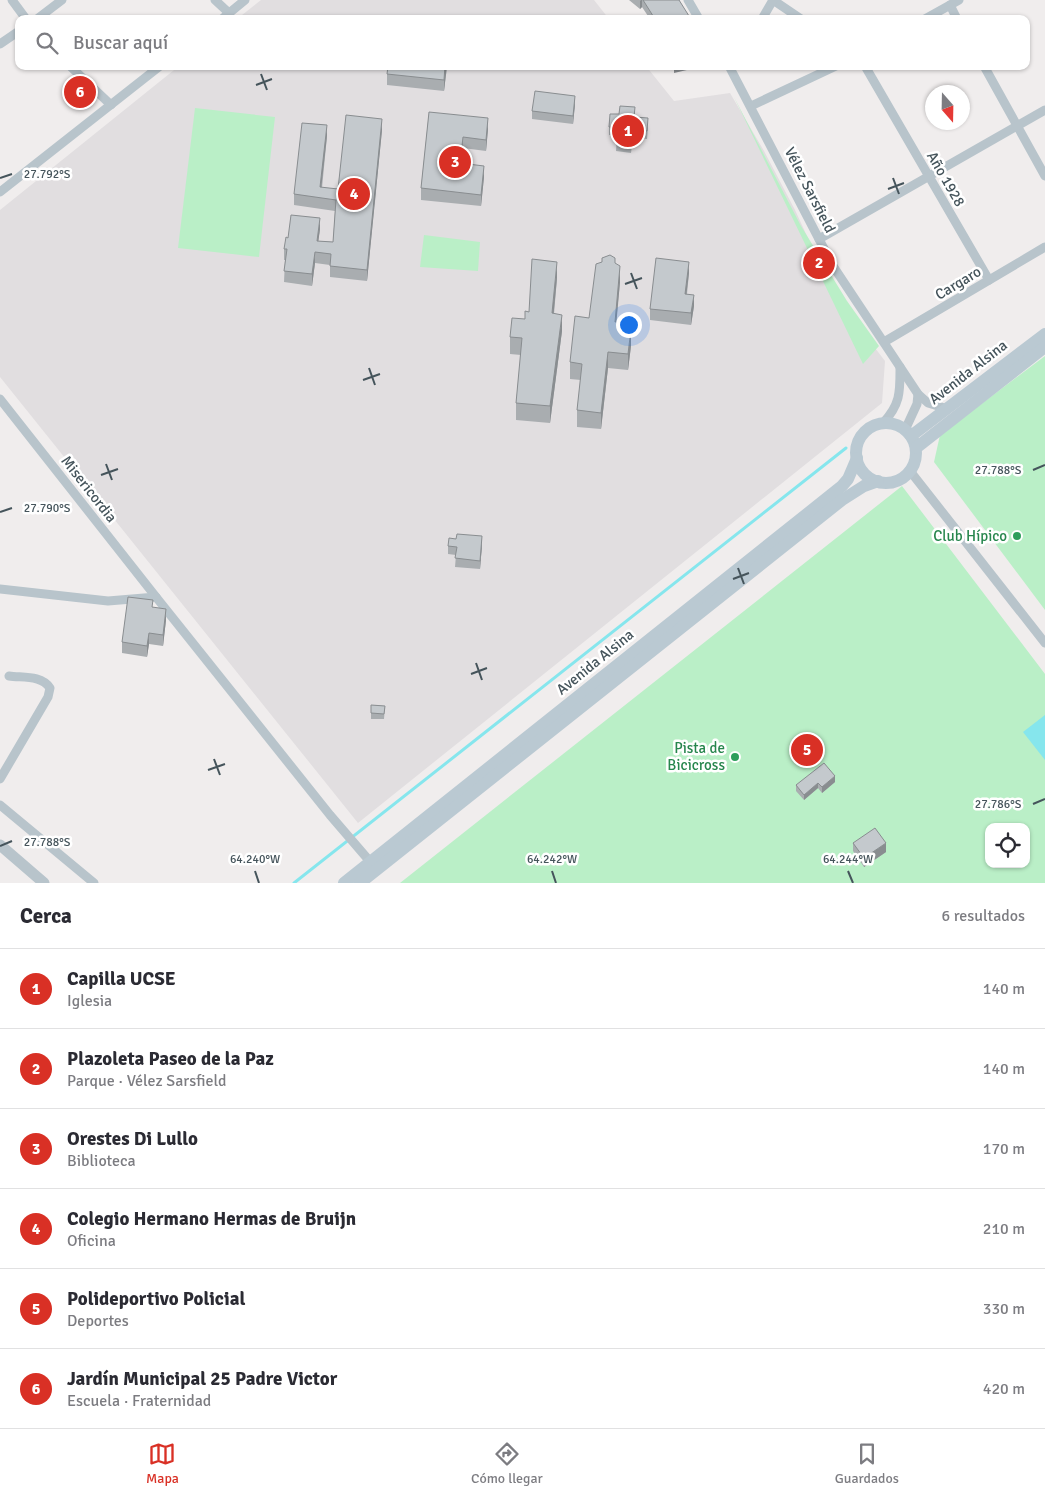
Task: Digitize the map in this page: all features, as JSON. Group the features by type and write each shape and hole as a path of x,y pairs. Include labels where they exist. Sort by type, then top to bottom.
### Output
{"main road":[{"name":"Avenida Alsina","path":"911,438 1045,334"},
{"name":"Avenida Alsina","path":"911,438 1045,347"},
{"path":"883,423 898,425 911,438 916,456 910,471 903,477 887,483 878,482 864,473 857,458 856,448 865,431 883,423"},
{"name":"Avenida Alsina","path":"360,883 374,866 842,486 848,478 857,458"},
{"name":"Avenida Alsina","path":"344,883 374,866 842,500 864,486 878,482"}],"street":[{"path":"12,0 23,15"},
{"path":"42,15 62,0"},
{"path":"216,0 224,15"},
{"path":"226,15 245,0"},
{"path":"688,0 697,15"},
{"path":"764,15 773,0 795,15"},
{"path":"932,15 959,0"},
{"path":"950,5 955,15"},
{"path":"0,44 15,34"},
{"path":"74,70 110,105"},
{"path":"0,192 155,70"},
{"name":"Vélez Sarsfield","path":"733,70 840,277 918,394 928,403 948,409"},
{"path":"750,106 827,70"},
{"name":"Año 1928","path":"867,70 988,280"},
{"path":"986,70 1045,176"},
{"path":"820,239 1045,110"},
{"name":"Cargaro","path":"884,342 1045,247"},
{"path":"883,423 896,406 899,395 900,366"},
{"path":"911,438 918,394"},
{"name":"Misericordia","path":"0,399 156,597 374,866"},
{"path":"910,471 1045,643"},
{"path":"0,589 108,601 156,597"},
{"path":"0,779 48,697 50,688 46,682 41,680 9,676"},
{"path":"0,805 94,883"},
{"path":"0,845 44,883"}],"shaded area":[{"path":"261,0 594,0 606,15 242,15"},
{"path":"174,70 649,70 674,101 730,93 764,151 795,210 819,262 862,331 885,361 882,403 358,823 0,377 0,210"}],"green space":[{"path":"734,97 801,226 847,301 879,346 863,364"},
{"path":"195,108 275,117 259,257 178,248"},
{"path":"424,235 480,242 478,271 420,267"},
{"name":"Club Hípico","path":"1045,356 1045,610 934,462 940,435"},
{"path":"902,486 1045,674 1045,883 400,883"}],"water":[{"path":"1045,715 1045,760 1023,732"}],"building":[{"path":"643,0 679,0 688,15 652,15"},
{"path":"388,70 445,70 444,80 387,74"},
{"path":"535,91 575,96 573,116 532,111"},
{"path":"620,106 635,107 634,117 648,118 647,131 633,130 631,144 616,143 617,127 609,127 610,114 619,114"},
{"path":"429,112 488,118 486,140 463,137 460,163 484,166 481,195 421,188"},
{"path":"346,115 382,119 367,270 330,266 331,254 315,252 312,274 284,271 287,249 284,249 286,237 288,238 291,215 320,218 317,241 333,242 336,200 294,194 302,123 327,125 320,187 338,189"},
{"path":"610,255 615,258 615,263 620,266 615,322 618,322 618,328 631,329 628,354 608,352 601,413 577,410 582,364 570,362 575,316 589,318 596,264 602,262 602,258"},
{"path":"656,258 689,262 685,294 694,295 691,313 650,309"},
{"path":"532,259 557,262 552,313 562,315 550,406 516,403 522,338 510,337 512,318 525,319 525,311 529,312"},
{"path":"457,534 482,536 480,561 455,558 457,547 448,546 449,538 456,539"},
{"path":"128,597 153,600 152,607 166,609 163,635 149,633 147,646 122,642"},
{"path":"371,705 385,706 384,714 371,713"},
{"path":"824,763 835,776 822,787 818,783 804,795 796,785"},
{"path":"875,828 886,843 864,858 853,843"}],"waterway":[{"path":"294,883 846,448"}],"place":[{"name":"Jardín Municipal 25 Padre Victor","path":"80,92"},
{"name":"Capilla UCSE","path":"628,131"},
{"name":"Orestes Di Lullo","path":"455,162"},
{"name":"Colegio Hermano Hermas de Bruijn","path":"354,194"},
{"name":"Plazoleta Paseo de la Paz","path":"819,263"},
{"name":"Club Hípico","path":"1017,536"},
{"name":"Polideportivo Policial","path":"807,750"},
{"name":"Pista de Bicicross","path":"735,757"}]}
